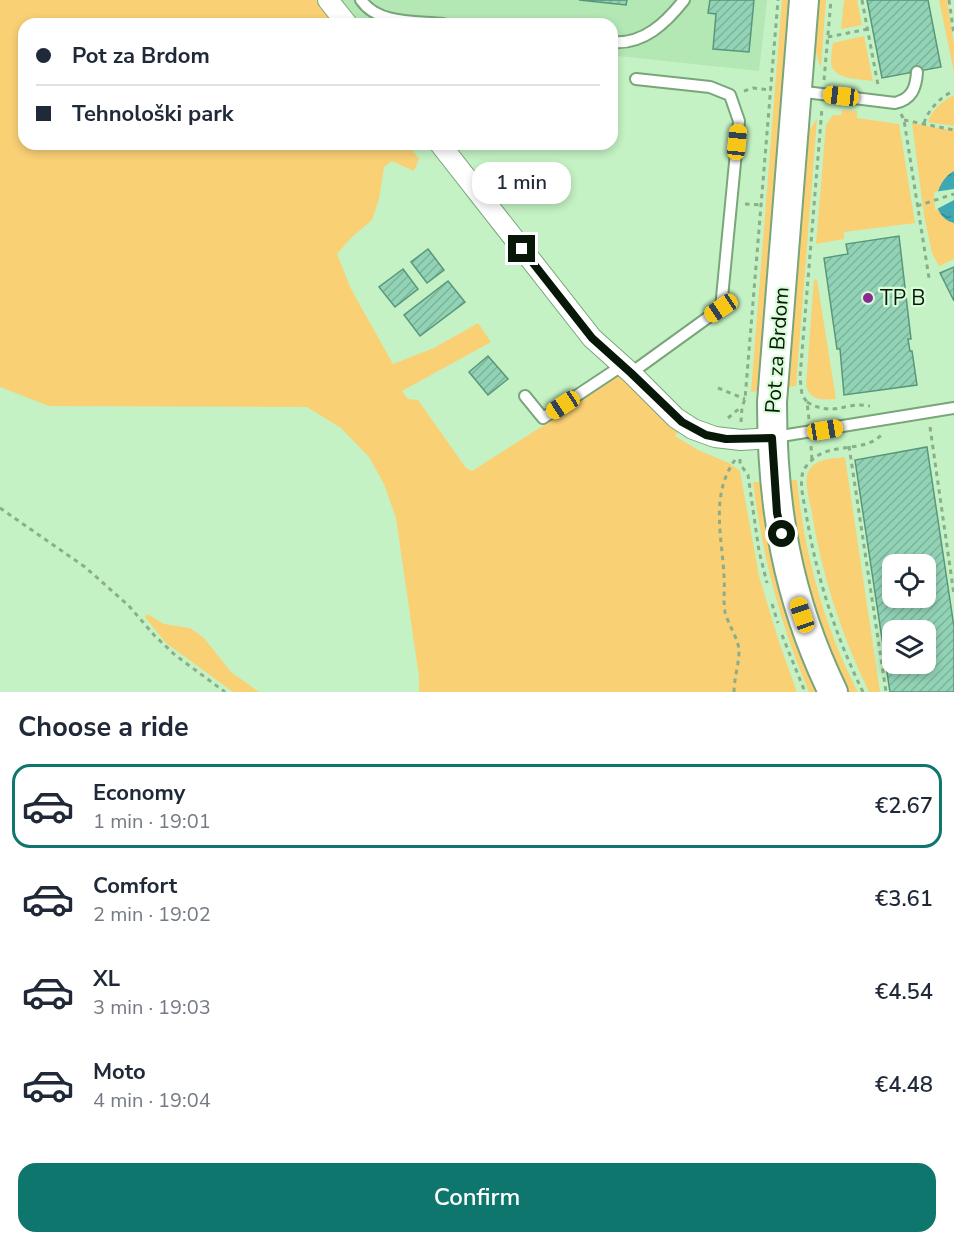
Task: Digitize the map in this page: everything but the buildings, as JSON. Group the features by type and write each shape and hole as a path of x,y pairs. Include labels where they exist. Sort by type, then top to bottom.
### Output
{"main road":[{"name":"Pot za Brdom","path":"804,0 784,90 772,438 777,513 788,566 808,632 833,692"}],"street":[{"path":"328,0 342,18"},
{"path":"445,150 579,324 676,417 698,432 726,439 772,438"}],"lane":[{"path":"361,0 375,14 386,18"},
{"path":"618,42 633,42 652,32 672,15 684,0"},
{"path":"784,90 895,103 904,101 911,95 915,87 917,72"},
{"path":"525,396 543,418 627,369 721,308 739,121 730,95 710,87 636,80"},
{"path":"772,438 954,408"}],"path":[{"name":"Pot za Brdom","path":"741,424 741,407 745,399 784,90 778,0"},
{"path":"825,72 831,0"},
{"path":"862,0 878,85 888,86 904,120 929,278"},
{"path":"949,0 954,35"},
{"path":"828,37 867,29"},
{"path":"753,88 784,90"},
{"path":"924,123 926,116 936,104 954,91"},
{"name":"Pot za Brdom","path":"808,415 800,377 821,119"},
{"path":"904,120 954,130"},
{"path":"917,206 954,194"},
{"path":"718,388 745,399"},
{"path":"928,413 954,595"},
{"path":"863,692 835,629 823,590 809,534 802,480 804,468 812,460 824,453 867,444 877,439 892,419"},
{"path":"849,446 886,692"},
{"path":"811,450 812,460"},
{"path":"734,692 739,651 725,612 719,523 722,485 727,471 735,460"},
{"path":"0,508 85,567 129,606 176,656 225,692"},
{"path":"942,548 947,546"}],"shaded area":[{"path":"0,0 316,0 330,18 18,18 18,150 412,150 419,159 414,171 392,161 384,167 379,199 372,220 337,254 351,289 393,364 434,348 478,323 491,342 402,391 408,399 418,400 466,468 472,471 618,375 622,376 678,432 675,436 698,450 729,463 740,471 759,576 797,692 419,692 419,677 396,518 384,484 369,457 341,428 307,407 49,406 0,387"},
{"path":"342,0 767,0 759,71 618,56 618,18 356,18"},
{"path":"782,0 790,0 758,391 751,392"},
{"path":"819,0 826,0 821,67 815,43"},
{"path":"844,0 857,0 862,25 841,29"},
{"path":"939,0 947,0 954,45 954,72"},
{"path":"864,36 873,81 842,76 833,69 831,63 833,43"},
{"path":"954,95 954,126 928,122 938,106"},
{"path":"842,110 857,111 857,118 899,124 915,223 844,232 844,239 816,244 826,125 833,115 841,115"},
{"path":"817,119 796,386 788,387 807,137"},
{"path":"912,123 954,129 954,259 939,266 932,253 924,215"},
{"path":"814,279 817,280 836,399 814,397 806,385"},
{"path":"845,457 880,692 869,692 833,603 820,556 807,490 806,480 811,467 824,460"},
{"path":"791,480 797,480 810,562 817,589 835,642 858,692 849,692 826,637 813,598 795,525"},
{"path":"753,482 760,482 775,569 818,692 809,692 789,641 767,563"},
{"path":"147,614 164,624 190,628 204,638 231,672 259,692 233,692 166,643 145,617"}],"water":[{"path":"954,171 954,223 940,213 937,198 942,183"}],"pier":[{"path":"954,189 954,200 935,210 934,192"}],"place":[{"name":"TP B","path":"868,298"}],"route":[{"path":"522,249 592,338 687,426 706,435 726,439 772,438 777,513 782,534"}]}
